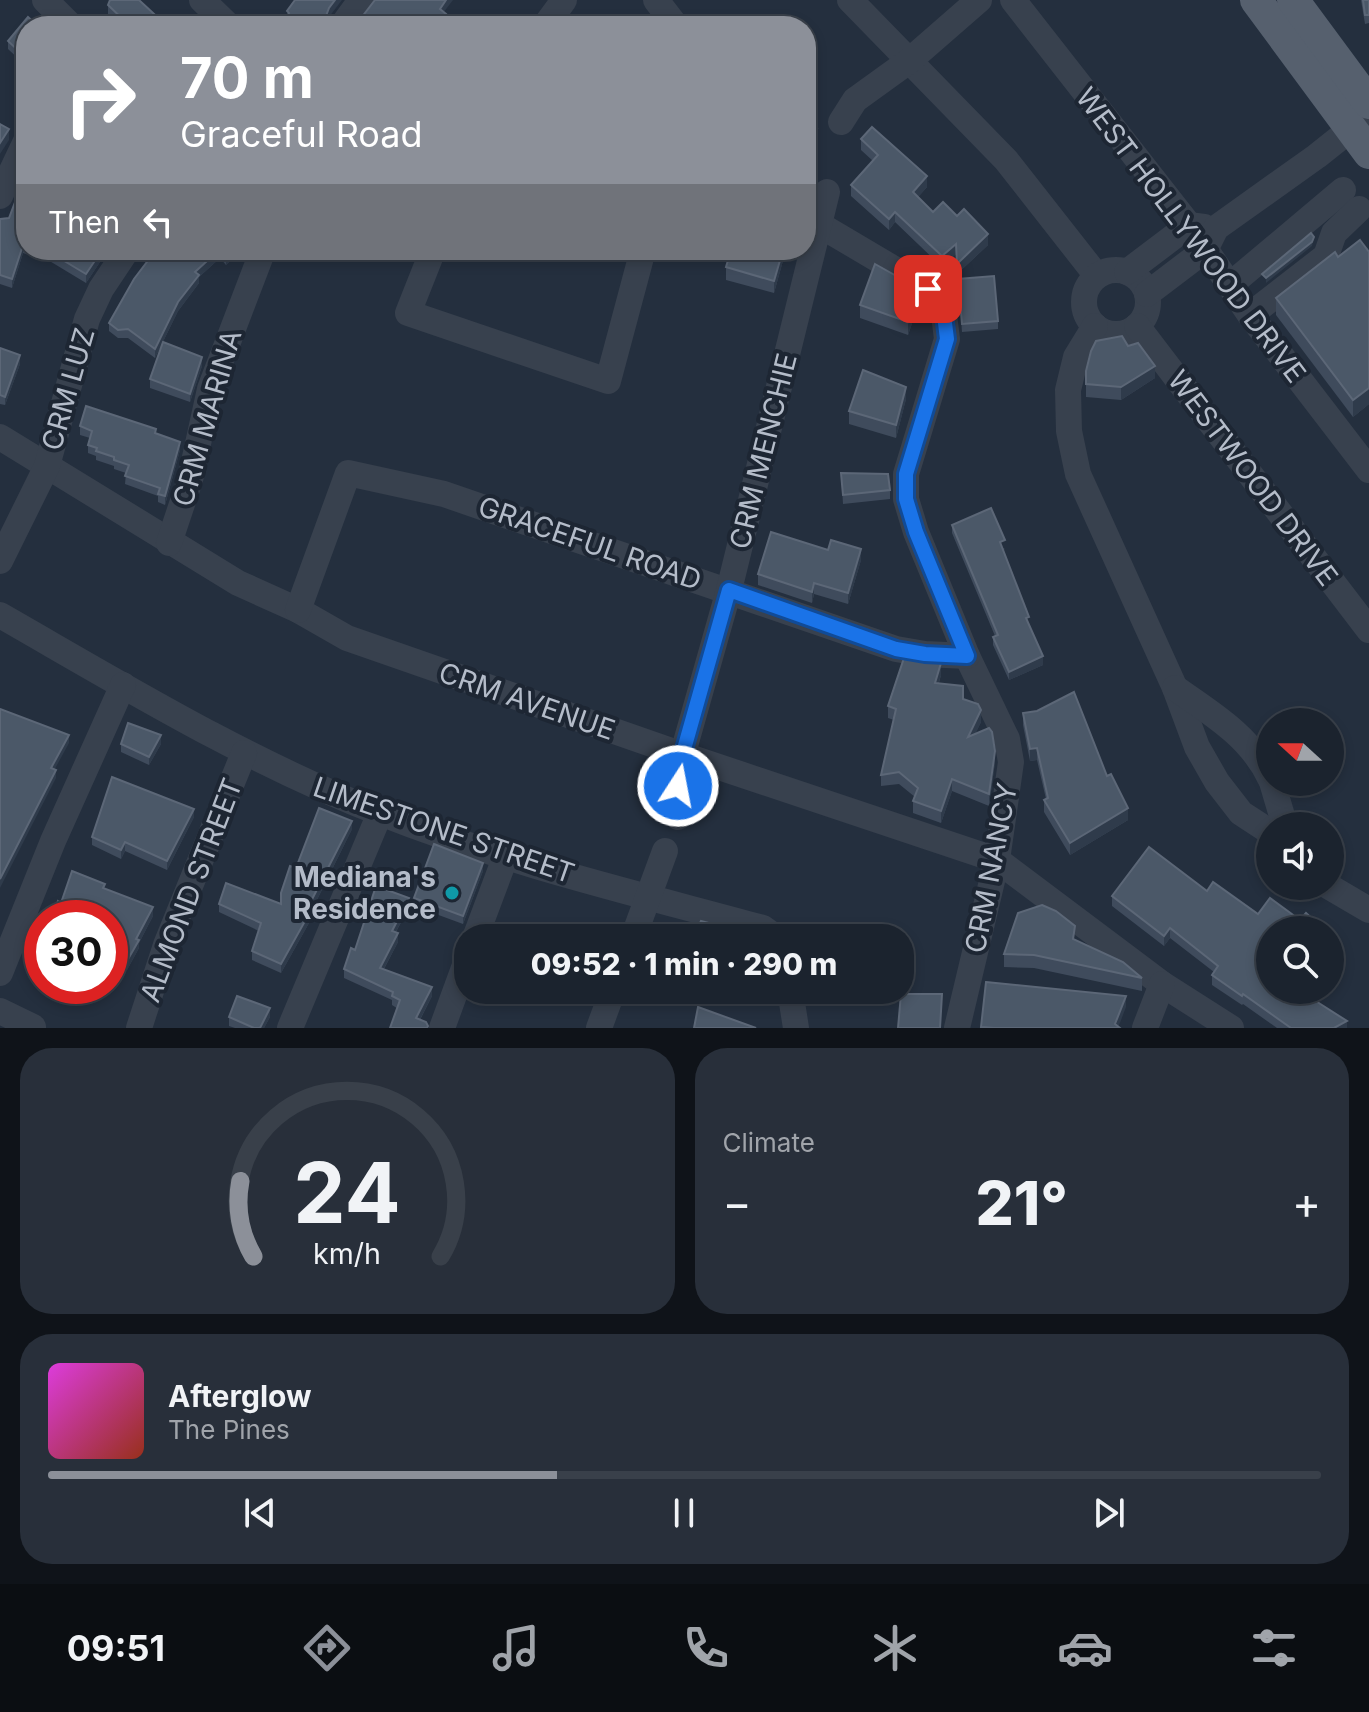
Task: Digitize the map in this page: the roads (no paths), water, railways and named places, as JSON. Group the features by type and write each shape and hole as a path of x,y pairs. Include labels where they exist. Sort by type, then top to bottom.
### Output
{"main road":[{"path":"1256,0 1365,125"},
{"path":"1293,0 1365,125"}],"street":[{"path":"45,0 61,16"},
{"path":"202,0 219,16"},
{"path":"656,0 668,16"},
{"path":"850,0 1006,160 1097,276"},
{"path":"841,122 855,100 909,61 979,0"},
{"name":"WEST HOLLYWOOD DRIVE","path":"1013,0 1189,225 1210,239 1230,285 1250,315 1369,470"},
{"path":"1147,294 1210,239 1317,156 1365,125"},
{"path":"1317,156 1357,207"},
{"path":"0,196 16,162"},
{"name":"CRM MENCHIE","path":"816,232 827,192"},
{"path":"1230,285 1357,207"},
{"path":"1250,315 1326,256 1334,233 1357,207"},
{"name":"CRM NANCY","path":"818,224 928,289 944,315 947,339 906,474 906,499 916,532 967,656 1007,739 1011,762 997,860 957,1028"},
{"path":"1127,272 1189,225"},
{"name":"CRM LUZ","path":"0,561 47,466 87,319 101,289 120,260"},
{"name":"CRM MARINA","path":"169,543 190,480 214,376 259,260"},
{"path":"429,260 408,313 608,381 640,260"},
{"name":"CRM MENCHIE","path":"678,817 684,796 676,780 729,590 809,260"},
{"path":"1106,271 1127,272 1136,277 1147,294 1144,317 1137,326 1116,334 1095,326 1089,319 1084,301 1090,283 1097,276 1106,271"},
{"path":"1095,326 1076,357 1068,390 1069,431 1078,474 1175,688 1197,747 1217,782 1241,813 1256,823"},
{"name":"WESTWOOD DRIVE","path":"1137,326 1369,630"},
{"name":"CRM AVENUE","path":"0,437 238,583 298,610 347,638 997,860 1162,984 1231,1028"},
{"name":"GRACEFUL ROAD","path":"298,610 348,473 444,494 896,649 967,656"},
{"name":"LIMESTONE STREET","path":"0,615 244,753 380,813 505,858 748,924"},
{"path":"0,973 53,841 123,685"},
{"path":"1175,688 1247,743 1256,755"},
{"name":"ALMOND STREET","path":"139,1028 166,945 244,753"},
{"path":"290,1028 380,813"},
{"path":"638,924 665,851"},
{"path":"480,924 505,858"},
{"path":"1344,895 1369,910"},
{"path":"1145,1028 1162,984"},
{"path":"442,1028 454,995"},
{"path":"599,1028 608,1004"},
{"path":"792,1004 796,1028"},
{"path":"0,1011 33,1027"}],"place":[{"name":"Mediana's Residence","path":"452,893"}]}
